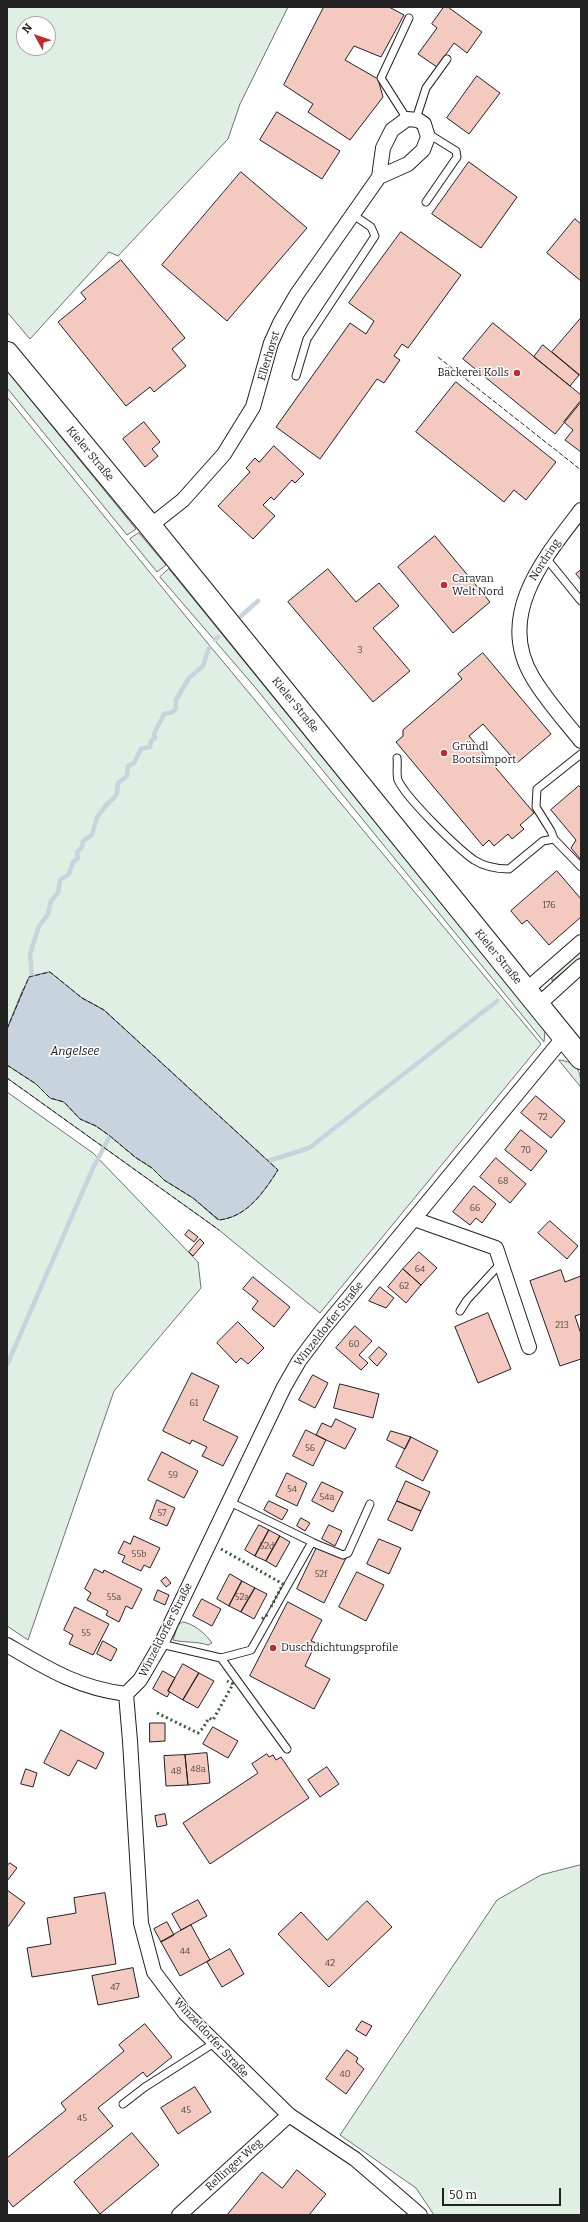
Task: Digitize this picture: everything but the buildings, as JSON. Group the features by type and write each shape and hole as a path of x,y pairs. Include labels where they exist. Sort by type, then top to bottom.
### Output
{"main road":[{"name":"Kieler Straße","path":"7,353 150,526 581,1058"}],"street":[{"path":"379,177 400,168 414,159 426,144 427,133 424,124 412,119"},
{"name":"Ellerhorst","path":"150,526 183,500 224,454 253,407 271,343 280,323 297,294 379,177 383,148 387,137 397,125 412,119"},
{"name":"Nordring","path":"581,510 546,558 529,586 518,626 522,652 532,678 581,741"},
{"path":"532,998 581,942"},
{"path":"532,998 581,966"},
{"name":"Winzeldorfer Straße","path":"420,2215 355,2159 289,2115 185,2013 154,1972 142,1923 126,1694 140,1680 161,1644 284,1387 299,1361 323,1329 564,1037"},
{"path":"414,1219 496,1248 528,1347"},
{"path":"7,1645 60,1676 99,1691 126,1694"},
{"name":"Rellinger Weg","path":"178,2215 289,2115"}],"lane":[{"path":"409,18 381,78 412,119 426,88 447,59"},
{"path":"426,202 457,157 456,151 427,133"},
{"path":"296,376 307,338 375,236 370,227 352,214"},
{"path":"546,558 581,601"},
{"path":"581,754 537,790 536,807 551,831 554,839 581,867"},
{"path":"397,758 398,779 410,795 450,840 475,860 494,869 509,869 543,842 554,839"},
{"path":"460,1311 467,1300 501,1263"},
{"path":"230,1502 311,1542 343,1555 348,1554 370,1504"},
{"path":"161,1644 221,1658 251,1650 311,1542"},
{"path":"221,1658 287,1749"},
{"path":"123,2104 145,2087 214,2043"}],"green space":[{"path":"7,7 288,7 240,104 228,139 118,256 109,252 30,339 7,312"},
{"path":"7,371 136,529 127,535 7,388"},
{"path":"7,397 205,640 541,1044 320,1313 219,1230 7,1078 7,1065 36,1084 50,1098 64,1102 80,1119 96,1126 110,1136 135,1157 152,1168 164,1180 193,1198 218,1220 278,1170 104,1010 82,998 50,973 23,989 7,1029"},
{"path":"139,533 166,565 157,572 130,539"},
{"path":"169,569 545,1031 544,1042 254,686 160,577"},
{"path":"581,952 581,957 552,981 552,978"},
{"path":"559,1060 570,1063 577,1068 580,1076 581,1087"},
{"path":"7,1092 93,1153 198,1262 201,1288 114,1391 28,1640 7,1626"},
{"path":"183,1622 199,1630 207,1636 212,1643 208,1645 173,1640 178,1625"},
{"path":"581,1865 581,2215 434,2215 416,2188 340,2135 497,1900 541,1875"}],"water":[{"name":"Angelsee","path":"50,972 82,998 104,1010 278,1170 260,1195 246,1209 229,1218 219,1220 193,1198 164,1180 152,1168 135,1157 110,1136 96,1126 80,1119 64,1102 50,1098 36,1084 7,1065 7,1029 29,977"}],"waterway":[{"path":"241,616 258,601"},
{"path":"215,640 218,637"},
{"path":"32,977 30,954 39,926 48,914 51,901 58,893 60,880 69,874 73,862 78,858 77,852 82,847 83,841 92,835 97,817 114,798 117,793 118,783 127,776 128,766 134,763 141,749 150,747 151,741 155,738 154,734 164,714 173,712 176,708 176,700 189,678 203,666 209,648"},
{"path":"268,1161 309,1148 497,1001"},
{"path":"7,1365 93,1168 110,1136"}],"hedge":[{"path":"221,1549 283,1584 271,1607"},
{"path":"262,1619 268,1614"},
{"path":"157,1713 198,1733 209,1718 213,1720 233,1684 227,1681"}],"fence":[{"path":"438,357 581,470"},
{"path":"7,1029 29,977 50,972 82,998 104,1010 278,1170 260,1195 246,1209 229,1218 219,1220 193,1198 164,1180 152,1168 135,1157 110,1136 96,1126 80,1119 64,1102 50,1098 36,1084 7,1065"},
{"path":"7,1078 219,1230"}],"place":[{"name":"Bäckerei Kolls","path":"517,373"},
{"name":"Caravan Welt Nord","path":"444,585"},
{"name":"Gründl Bootsimport","path":"444,753"},
{"name":"Duschdichtungsprofile","path":"273,1648"}]}
